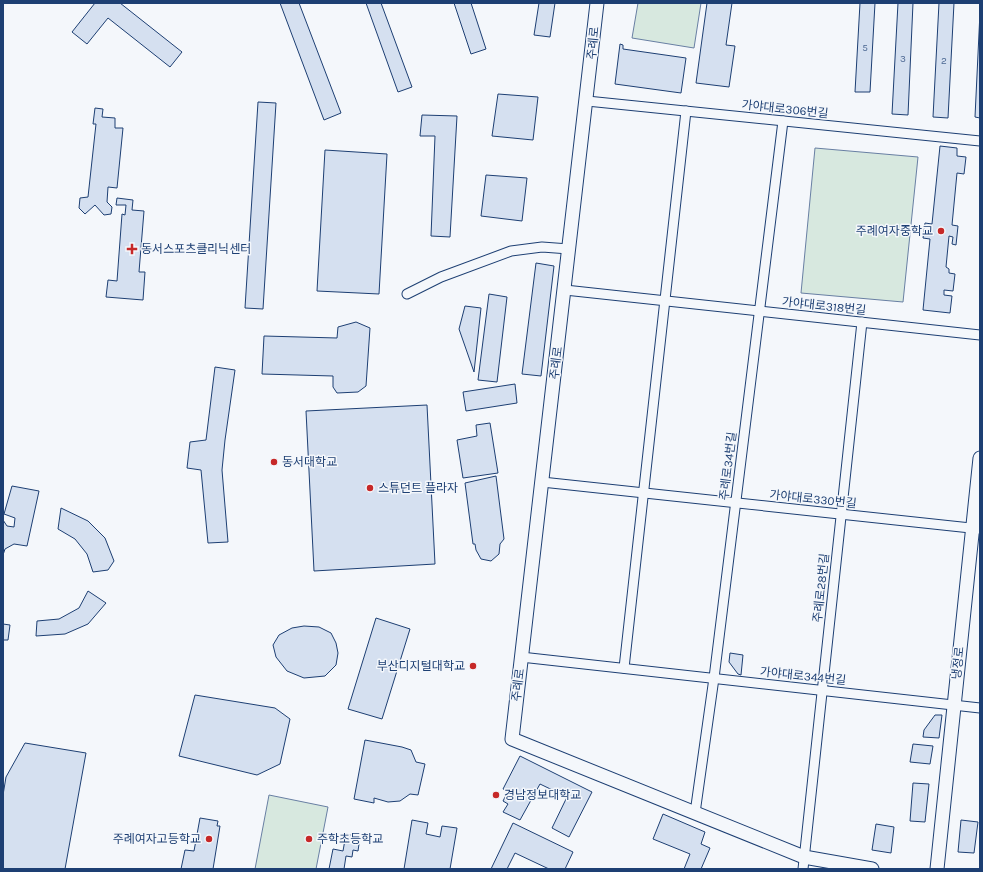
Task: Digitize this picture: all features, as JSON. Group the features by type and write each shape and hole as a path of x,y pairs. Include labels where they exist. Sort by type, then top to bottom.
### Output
{"street":[{"name":"주례로","path":"597,3 587,101 512,739 695,813 803,863 872,869"},
{"name":"가야대로306번길","path":"587,101 980,141"},
{"path":"624,668 686,111"},
{"name":"주례로34번길","path":"695,813 714,678 783,121"},
{"path":"407,294 441,277 511,251 542,247 569,249"},
{"name":"가야대로318번길","path":"564,290 980,335"},
{"name":"주례로28번길","path":"803,863 862,322"},
{"name":"냉정로","path":"937,869 953,704 976,529 980,458"},
{"name":"가야대로330번길","path":"542,482 976,529"},
{"name":"가야대로344번길","path":"521,657 980,708"}],"shaded area":[{"path":"638,3 701,3 694,48 632,38"},
{"path":"815,148 918,157 903,302 801,293"},
{"path":"269,795 328,807 316,869 255,869"}],"building":[{"path":"95,3 120,3 182,52 170,67 108,18 87,44 72,32"},
{"path":"280,3 299,3 341,113 324,120"},
{"path":"366,3 381,3 412,87 398,92"},
{"path":"454,3 471,3 486,49 471,54"},
{"path":"539,3 555,3 550,37 534,35"},
{"path":"707,3 732,3 726,45 735,46 729,87 696,83"},
{"path":"860,3 875,3 870,92 855,92"},
{"path":"898,3 913,3 908,115 892,114"},
{"path":"939,3 954,3 948,118 933,117"},
{"path":"980,12 980,118 975,117"},
{"path":"620,44 623,45 623,49 686,58 681,93 615,84"},
{"path":"498,94 538,97 533,140 492,136"},
{"path":"258,102 276,103 263,309 245,308"},
{"path":"95,108 103,109 102,117 115,118 115,128 123,128 117,188 108,187 107,202 112,207 111,214 104,215 95,205 85,214 79,208 80,198 88,197 96,124 93,124"},
{"path":"422,115 457,116 450,237 431,236 435,136 420,136"},
{"name":"주례여자중학교","path":"940,146 957,148 957,156 966,157 964,174 957,173 952,225 958,226 956,245 952,244 953,237 949,236 946,267 949,269 949,273 955,274 953,291 944,290 944,295 952,296 950,313 923,310 930,239 923,238 925,223 932,224"},
{"path":"325,150 387,154 379,294 317,291"},
{"path":"486,175 527,178 522,221 481,216"},
{"path":"117,198 133,200 132,210 144,211 139,272 145,272 143,300 106,297 108,280 117,281 122,214 125,215 126,205 116,205"},
{"path":"536,263 554,266 541,376 522,374"},
{"path":"489,294 507,297 497,382 478,380"},
{"path":"465,306 481,308 474,372 459,329"},
{"path":"356,322 370,328 366,386 358,392 337,393 333,387 333,376 262,374 264,336 337,338 338,327"},
{"path":"215,367 235,370 222,470 228,542 208,543 201,470 187,468 190,442 206,440"},
{"path":"515,384 517,403 466,411 463,392"},
{"name":"스튜던트 플라자","path":"427,405 435,564 314,571 306,411"},
{"path":"490,423 498,473 463,478 457,440 477,436 476,425"},
{"path":"496,476 504,539 500,544 499,554 491,561 481,559 476,550 475,544 473,544 465,483"},
{"path":"12,486 39,491 27,546 14,544 5,549 3,555 3,520 7,526 14,527 15,518 4,514"},
{"path":"61,508 88,521 105,538 114,561 108,570 93,572 87,554 75,539 58,529"},
{"path":"88,591 106,603 88,624 65,634 36,636 37,621 59,619 79,608"},
{"path":"376,618 410,629 382,719 348,709"},
{"path":"3,624 10,625 8,640 3,640"},
{"path":"304,626 319,627 331,633 336,643 338,653 336,665 325,676 304,678 287,671 276,657 273,645 279,635 292,628"},
{"path":"730,653 743,655 741,675 738,674 729,662"},
{"path":"195,695 275,708 290,719 280,764 257,775 179,756"},
{"path":"935,715 942,715 939,738 923,737 924,730"},
{"path":"365,740 411,750 416,762 425,764 418,795 410,794 400,801 388,802 374,798 374,803 354,799"},
{"path":"25,743 86,753 65,869 3,869 3,795 6,777"},
{"path":"913,744 933,746 930,764 910,762"},
{"path":"520,756 592,792 569,837 552,828 567,797 540,784 520,820 503,812 508,804 503,801 508,791 503,789"},
{"path":"913,783 929,784 925,822 910,821"},
{"path":"663,814 705,832 701,844 710,848 701,869 684,869 690,854 653,839"},
{"path":"200,818 218,821 217,826 220,826 213,869 181,869 185,850 194,851"},
{"path":"412,820 428,823 426,834 440,837 442,826 457,828 450,869 404,869"},
{"path":"961,820 978,822 974,853 958,852"},
{"path":"513,823 573,852 565,869 549,869 515,853 507,869 491,869"},
{"path":"876,824 894,827 891,853 872,850"},
{"path":"346,834 360,837 358,851 353,850 352,857 346,856 344,869 329,869 333,849 343,851"}],"place":[{"name":"주례여자중학교","path":"941,231"},
{"name":"동서스포츠클리닉센터","path":"132,249"},
{"name":"동서대학교","path":"274,462"},
{"name":"스튜던트 플라자","path":"370,488"},
{"name":"부산디지털대학교","path":"473,666"},
{"name":"경남정보대학교","path":"496,795"},
{"name":"주례여자고등학교","path":"209,839"},
{"name":"주학초등학교","path":"309,839"}]}
